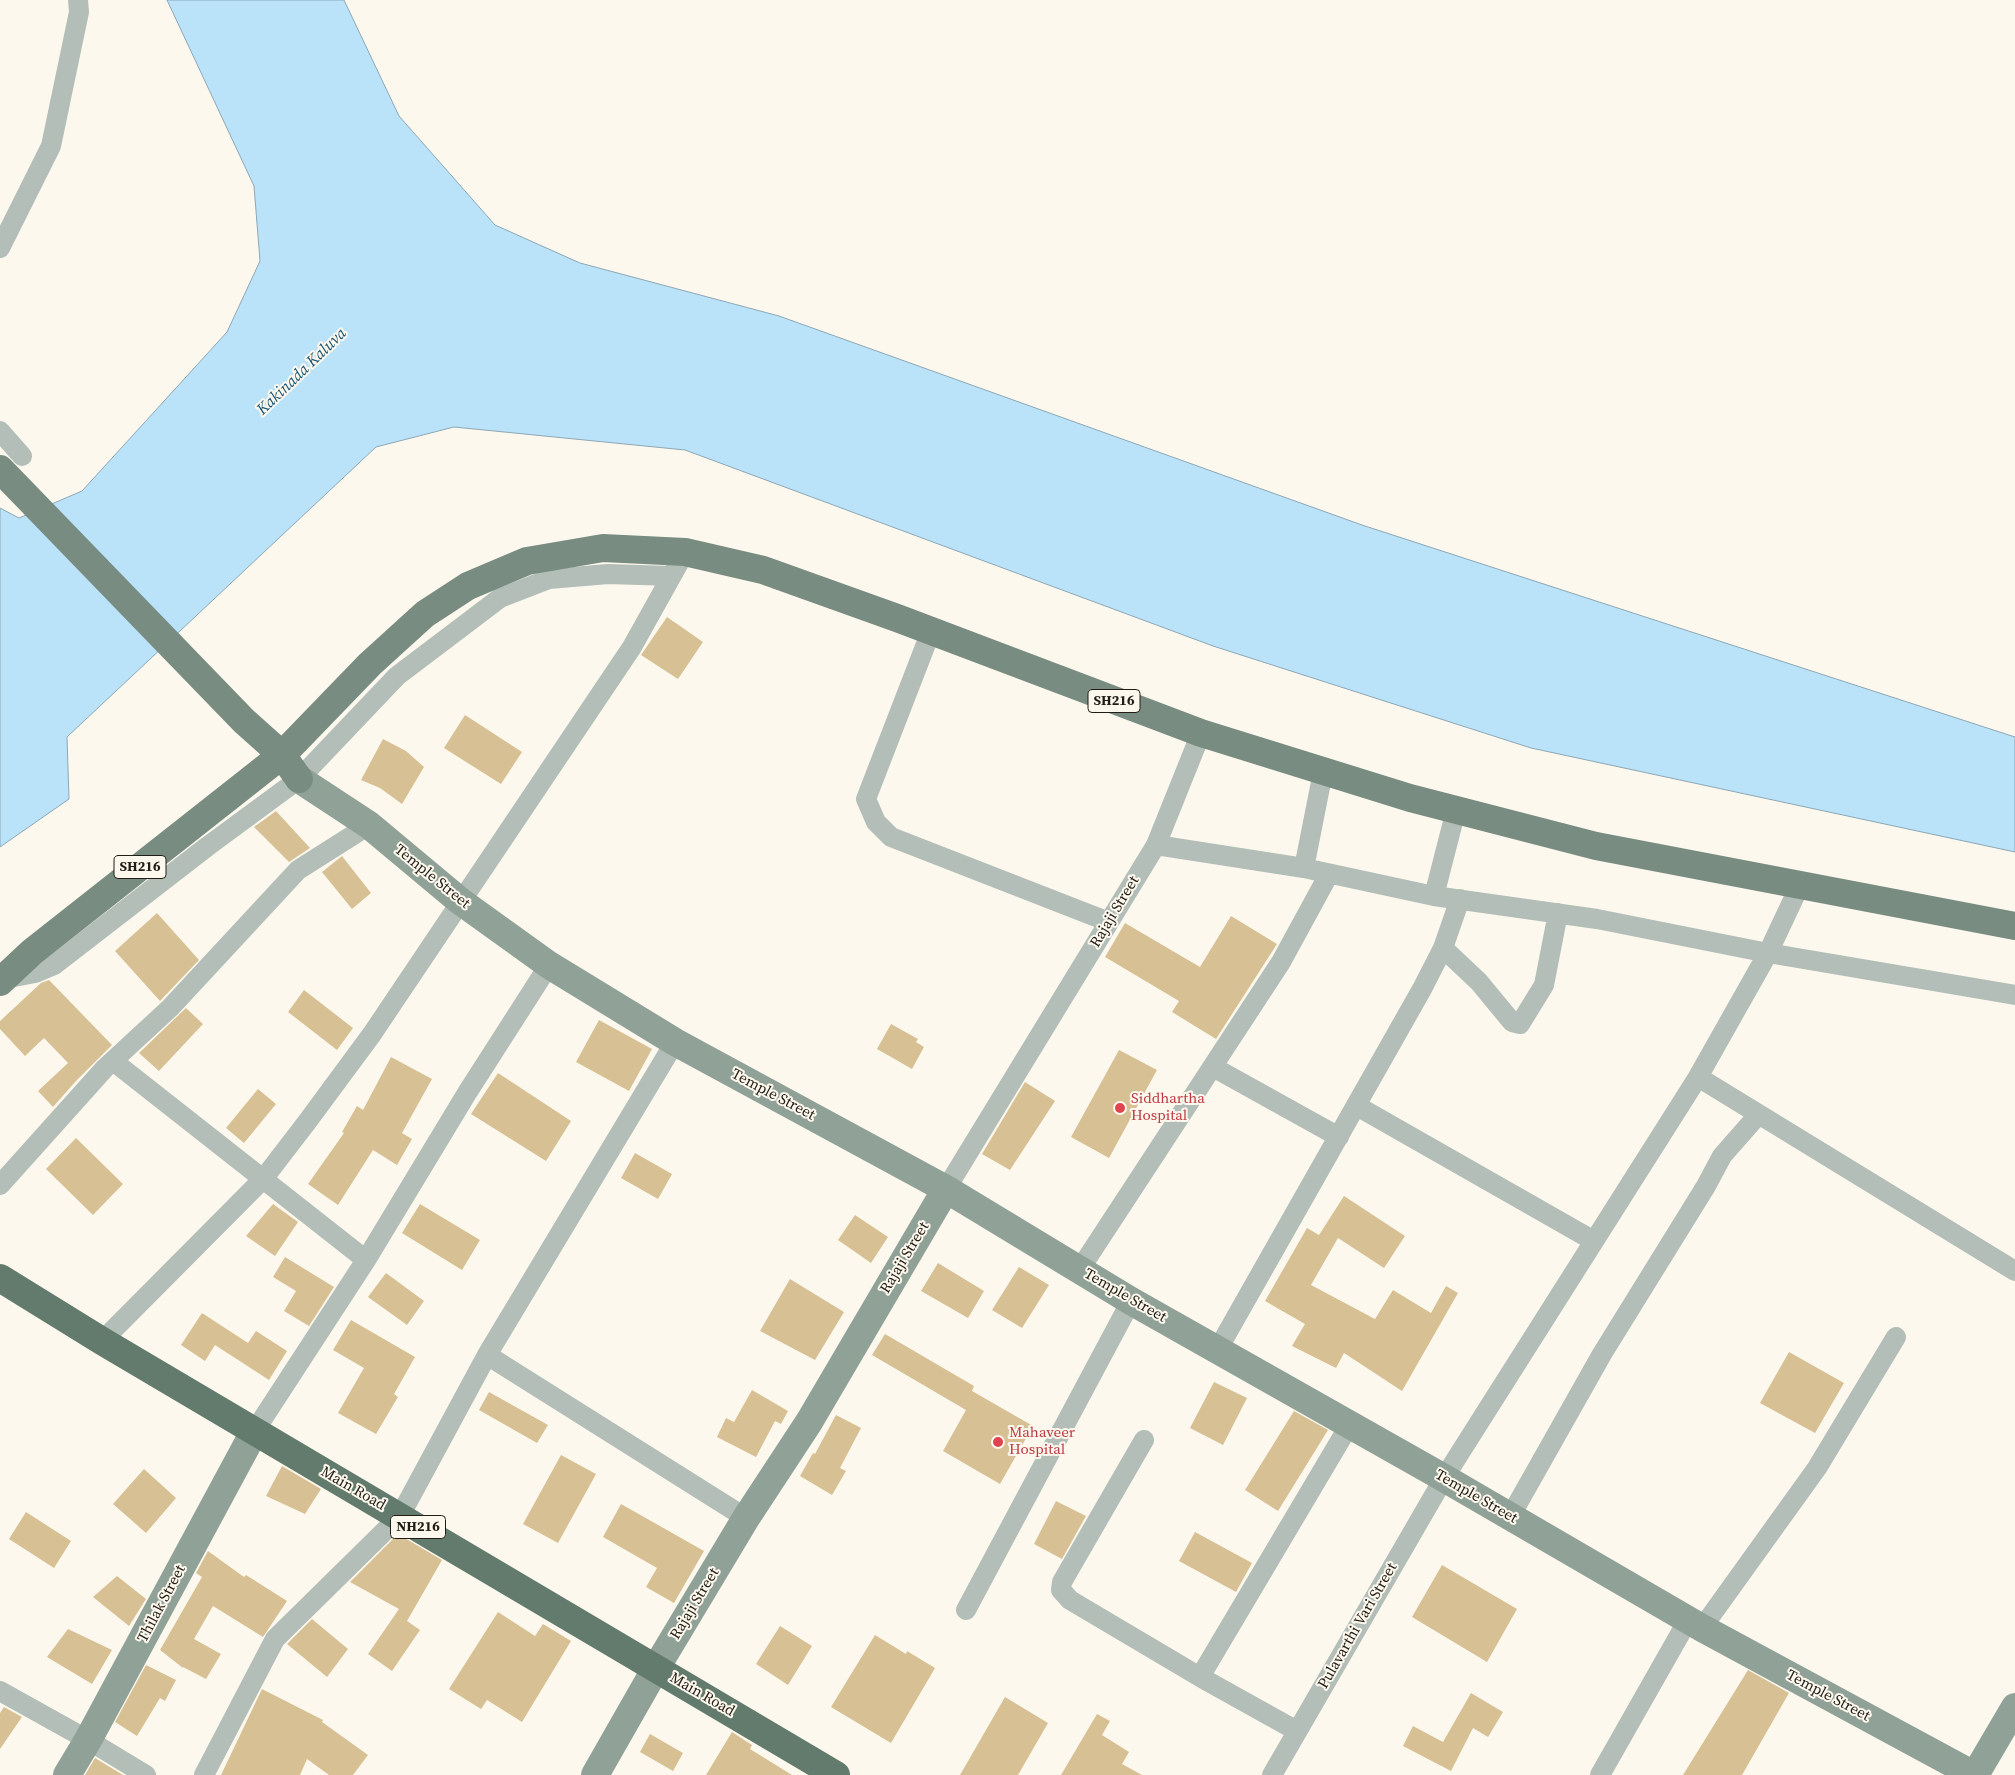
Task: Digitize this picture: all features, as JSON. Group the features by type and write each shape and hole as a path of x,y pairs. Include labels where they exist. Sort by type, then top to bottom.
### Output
{"highway":[{"name":"Main Road","path":"0,1278 254,1432 400,1516 836,1775"}],"main road":[{"path":"11,462 244,721 282,755 299,779"},
{"name":"SH216","path":"2,980 32,952 282,755 370,664 418,620 468,586 527,561 603,548 685,552 763,570 1201,734 1410,798 1596,846 2015,926"}],"street":[{"path":"0,248 51,146 79,12 78,0"},
{"path":"0,432 11,462"},
{"path":"102,1341 264,1178 307,1122 372,1034 632,647 685,552"},
{"path":"2,980 35,973 54,966 208,846 299,779 397,676 500,598 549,579 608,574 672,576"},
{"path":"930,631 866,799 876,822 891,838 1109,922"},
{"name":"Rajaji Street","path":"595,1775 656,1668 746,1518 809,1422 946,1189 1156,845 1201,734"},
{"path":"1304,868 1323,772"},
{"name":"Temple Street","path":"299,779 369,826 460,901 549,965 676,1042 946,1189 1131,1301 1350,1424 1695,1624 1975,1775"},
{"path":"1434,896 1456,810"},
{"path":"0,1185 113,1061 170,1008 298,870 369,826"},
{"path":"1156,845 1304,868 1434,896 1597,919 1768,953 2015,995"},
{"path":"1080,1269 1281,962 1330,874"},
{"name":"Pulavarthi Vari Street","path":"1272,1775 1444,1478 1698,1077 1768,953 1800,885"},
{"path":"1218,1349 1340,1137 1422,989 1443,948 1460,899"},
{"path":"1443,948 1479,982 1512,1022 1520,1024 1544,985 1558,913"},
{"path":"254,1432 366,1260 467,1093 549,965"},
{"path":"204,1775 275,1639 400,1516 487,1355 676,1042"},
{"path":"113,1061 366,1260"},
{"path":"1213,1067 1340,1137"},
{"path":"1698,1077 2015,1271"},
{"path":"1357,1106 1594,1241"},
{"path":"1510,1517 1602,1354 1706,1186 1722,1156 1758,1115"},
{"path":"966,1610 1131,1301"},
{"path":"1600,1775 1695,1624 1817,1468 1896,1337"},
{"path":"487,1355 746,1518"},
{"path":"1200,1677 1350,1424"},
{"name":"Thilak Street","path":"67,1775 88,1740 254,1432"},
{"path":"1144,1440 1062,1582 1061,1590 1070,1600 1200,1677 1297,1731"},
{"path":"0,1691 146,1775"},
{"path":"1975,1775 2015,1707"}],"water":[{"name":"Kakinada Kaluva","path":"167,0 344,0 399,116 495,225 580,263 779,316 1362,525 2015,737 2015,852 1531,748 1213,646 685,450 454,427 376,447 67,737 69,799 0,847 0,508 19,518 82,491 227,332 260,261 254,186"}],"building":[{"path":"667,617 703,642 678,679 641,655"},
{"path":"465,715 522,752 501,784 444,748"},
{"path":"383,739 406,751 424,767 402,804 380,788 361,780"},
{"path":"276,811 310,848 289,862 254,827"},
{"path":"342,856 371,893 352,909 322,872"},
{"path":"157,913 199,960 160,1001 115,951"},
{"path":"1231,916 1277,944 1216,1039 1172,1012 1179,1001 1105,957 1125,923 1200,967"},
{"path":"49,980 112,1045 53,1107 38,1091 68,1063 44,1038 25,1056 0,1029 0,1021 41,983"},
{"path":"304,990 353,1028 337,1050 288,1012"},
{"path":"186,1008 203,1024 159,1071 139,1053"},
{"path":"599,1020 652,1049 629,1091 576,1062"},
{"path":"891,1024 918,1039 916,1042 924,1047 912,1069 877,1049"},
{"path":"1119,1050 1157,1070 1109,1158 1071,1137"},
{"path":"391,1057 432,1079 402,1133 412,1139 397,1165 373,1150 338,1205 308,1184 344,1133 342,1132 357,1106 363,1110"},
{"path":"498,1073 571,1121 546,1161 471,1114"},
{"path":"1025,1082 1055,1101 1010,1170 982,1154"},
{"path":"258,1089 276,1104 244,1143 226,1128"},
{"path":"76,1138 123,1184 93,1215 46,1169"},
{"path":"635,1153 672,1174 658,1199 621,1178"},
{"path":"1344,1196 1405,1236 1384,1268 1338,1238 1311,1285 1375,1319 1393,1290 1431,1313 1446,1286 1458,1293 1402,1391 1344,1353 1336,1368 1292,1346 1305,1324 1265,1301 1307,1228 1319,1235"},
{"path":"273,1204 298,1222 275,1256 246,1236"},
{"path":"420,1204 480,1240 462,1270 402,1233"},
{"path":"855,1215 888,1237 871,1263 838,1240"},
{"path":"285,1257 334,1287 309,1326 284,1311 296,1291 273,1277"},
{"path":"938,1263 984,1291 968,1318 921,1291"},
{"path":"1019,1267 1049,1285 1022,1328 992,1310"},
{"path":"386,1273 424,1301 407,1325 368,1297"},
{"path":"790,1279 844,1312 815,1360 760,1331"},
{"path":"202,1313 248,1343 256,1331 287,1351 269,1380 215,1345 205,1361 181,1345"},
{"path":"351,1320 415,1357 394,1394 398,1397 376,1434 338,1413 364,1368 333,1350"},
{"path":"885,1334 974,1386 972,1391 1033,1426 1000,1484 943,1451 966,1410 872,1355"},
{"path":"1789,1352 1844,1383 1815,1433 1760,1403"},
{"path":"1214,1382 1247,1398 1223,1445 1190,1428"},
{"path":"752,1390 788,1411 781,1424 775,1421 756,1457 717,1437 726,1418 734,1422"},
{"path":"489,1392 548,1425 537,1443 479,1410"},
{"path":"1294,1411 1328,1430 1278,1511 1245,1490"},
{"path":"836,1415 861,1428 840,1468 846,1471 832,1495 800,1476 813,1453 815,1454"},
{"path":"561,1455 596,1474 558,1543 523,1524"},
{"path":"282,1466 321,1489 305,1514 266,1496"},
{"path":"144,1469 176,1498 146,1533 113,1504"},
{"path":"1056,1501 1086,1516 1062,1559 1034,1544"},
{"path":"621,1504 704,1551 674,1603 646,1587 657,1568 603,1537"},
{"path":"26,1512 71,1541 54,1568 9,1539"},
{"path":"1195,1532 1252,1563 1236,1592 1179,1561"},
{"path":"398,1534 442,1560 407,1621 420,1630 392,1671 368,1654 399,1609 350,1582"},
{"path":"208,1551 244,1577 246,1575 287,1601 263,1637 213,1606 194,1639 221,1654 206,1679 183,1668 160,1650 202,1577 196,1573"},
{"path":"1442,1565 1517,1609 1487,1662 1412,1617"},
{"path":"117,1576 146,1599 129,1626 93,1597"},
{"path":"498,1612 535,1636 543,1624 571,1641 522,1722 487,1700 481,1709 449,1689"},
{"path":"312,1619 348,1649 327,1677 287,1644"},
{"path":"780,1626 812,1646 788,1685 756,1664"},
{"path":"68,1629 112,1650 92,1684 47,1657"},
{"path":"875,1635 906,1654 907,1651 935,1668 891,1743 831,1707"},
{"path":"146,1665 176,1680 165,1701 160,1698 137,1736 115,1722"},
{"path":"1748,1670 1789,1693 1742,1775 1683,1775"},
{"path":"262,1689 323,1720 322,1722 368,1755 353,1775 329,1775 307,1759 300,1775 221,1775"},
{"path":"1471,1693 1503,1712 1488,1737 1473,1728 1451,1771 1403,1746 1413,1726 1443,1742"},
{"path":"1005,1697 1048,1723 1018,1775 960,1775"},
{"path":"4,1707 22,1717 0,1749 0,1713"},
{"path":"1097,1714 1110,1721 1102,1735 1129,1752 1122,1764 1142,1775 1061,1775"},
{"path":"732,1732 752,1745 750,1749 792,1775 706,1775"},
{"path":"650,1734 683,1753 673,1771 640,1752"},
{"path":"95,1758 123,1775 85,1775"}],"place":[{"name":"Siddhartha Hospital","path":"1120,1108"},
{"name":"Mahaveer Hospital","path":"998,1442"}]}
